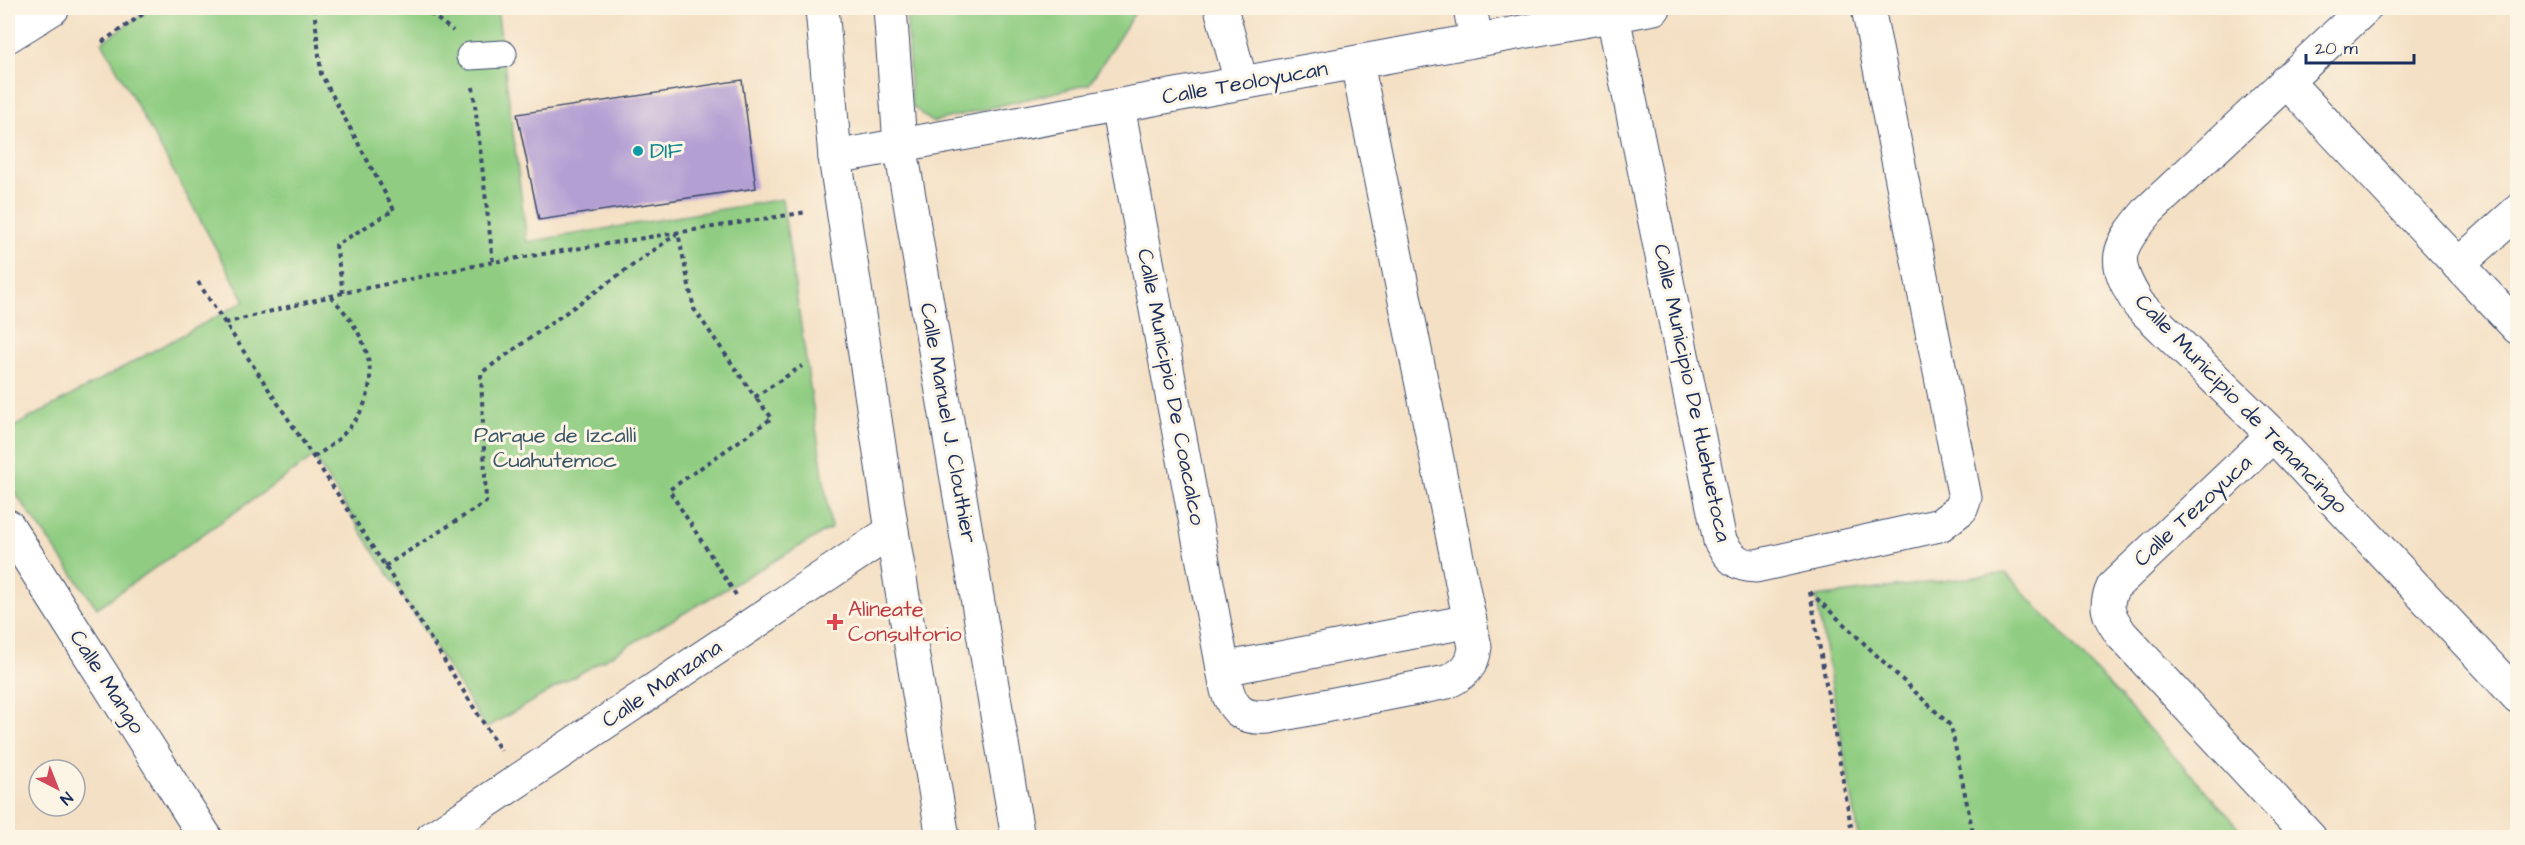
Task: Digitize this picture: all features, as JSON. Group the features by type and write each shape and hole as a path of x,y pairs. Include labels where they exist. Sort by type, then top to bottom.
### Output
{"street":[{"path":"8,36 53,8"},
{"path":"822,8 835,158 938,835"},
{"name":"Calle Manuel J. Clouthier","path":"890,8 900,144 1018,837"},
{"path":"1221,8 1240,82"},
{"name":"Calle Teoloyucan","path":"835,158 1240,82 1357,63 1473,23 1613,16 1654,8"},
{"name":"Calle Municipio De Huehuetoca","path":"1613,16 1720,541 1728,554 1744,566 1756,566 1940,525 1960,509 1965,498 1868,8"},
{"name":"Calle Municipio de Tenancingo","path":"2365,8 2149,210 2127,235 2119,256 2124,281 2139,305 2273,435 2517,697"},
{"path":"470,56 503,54"},
{"name":"Calle Municipio De Coacalco","path":"1118,106 1231,703 1240,714 1251,718 1268,717 1454,678 1467,670 1474,659 1475,647 1470,621 1357,63"},
{"path":"2286,81 2517,328"},
{"path":"2458,265 2517,211"},
{"name":"Calle Tezoyuca","path":"2273,435 2113,587 2106,601 2109,615 2121,634 2310,837"},
{"name":"Calle Mango","path":"8,526 206,837"},
{"name":"Calle Manzana","path":"432,837 892,531"},
{"path":"1223,669 1470,621"}],"path":[{"path":"102,42 152,8"},
{"path":"314,8 321,74 394,210 336,245 343,293"},
{"path":"423,8 456,34 470,56 493,262"},
{"path":"225,323 343,293 493,262 842,205"},
{"path":"678,233 694,309 772,418 669,490 753,624"},
{"path":"385,566 486,502 481,373 678,233"},
{"path":"198,282 385,566 520,779"},
{"path":"314,457 333,445 352,427 364,401 372,372 365,343 351,317 331,297"},
{"path":"755,397 802,366"},
{"path":"1803,556 1853,837"},
{"path":"1810,592 1952,726 1974,837"}],"green space":[{"name":"Parque de Izcalli Cuahutemoc","path":"152,8 497,8 527,242 782,199 831,528 486,728 314,457 97,608 8,483 8,430 245,301 102,42"},
{"path":"906,8 1138,8 1089,84 932,122 911,105"},
{"path":"2006,573 2248,837 1859,837 1816,597"}],"building":[{"name":"DIF","path":"742,80 756,188 539,220 517,114"}],"place":[{"name":"DIF","path":"638,151"},
{"name":"Alineate Consultorio","path":"835,622"}]}
